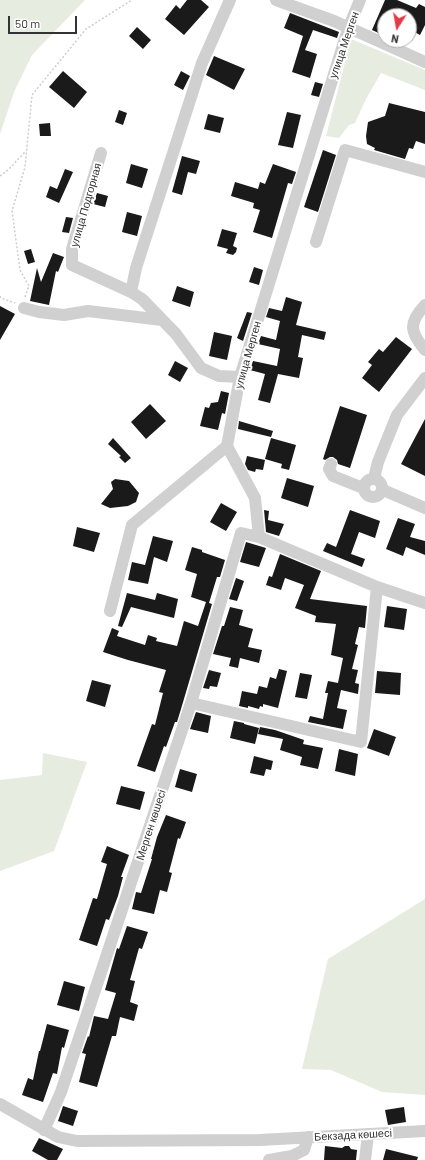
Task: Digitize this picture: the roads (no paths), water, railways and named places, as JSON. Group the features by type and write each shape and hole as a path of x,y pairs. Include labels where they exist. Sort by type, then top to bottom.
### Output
{"street":[{"path":"230,0 202,63 143,248 131,292 142,299 176,334 201,368 219,376 240,377"},
{"path":"276,0 334,21 348,29 425,62"},
{"name":"улица Мерген","path":"227,446 240,377 348,29 360,0"},
{"path":"316,242 345,150 425,172"},
{"name":"улица Подгорная","path":"101,153 72,249 72,266 131,292"},
{"path":"425,305 417,314 412,324 416,340 425,350"},
{"path":"23,307 39,312 64,315 88,310 162,320"},
{"path":"374,478 378,462 397,415 423,383"},
{"path":"110,611 132,525 227,446 255,498 259,537 377,587 425,604"},
{"path":"331,464 329,469 333,476 363,488"},
{"path":"374,478 379,480 382,485 380,495 375,498 365,494 363,488 368,480 374,478"},
{"path":"382,490 425,508"},
{"name":"Мерген көшесі","path":"44,1130 61,1092 191,703 241,533 259,537"},
{"path":"191,703 361,742 377,587"},
{"path":"0,1104 44,1130 58,1136 77,1141 260,1140 308,1137"},
{"name":"Бекзада көшесі","path":"269,1160 292,1156 304,1150 308,1137 425,1130"},
{"path":"365,1160 368,1134"}]}
